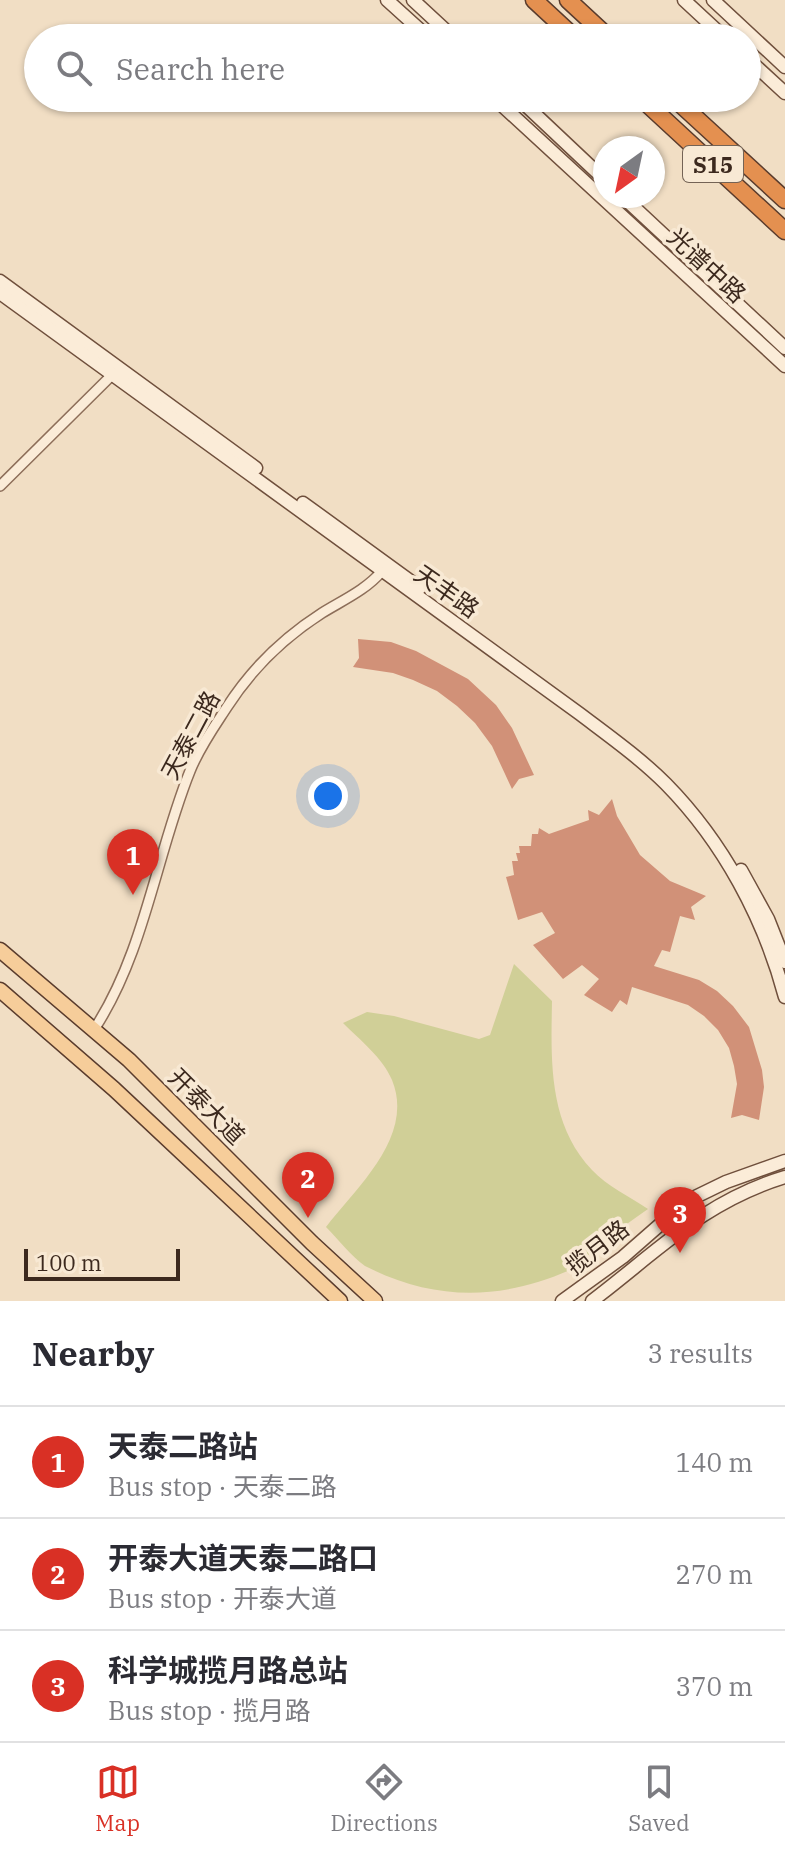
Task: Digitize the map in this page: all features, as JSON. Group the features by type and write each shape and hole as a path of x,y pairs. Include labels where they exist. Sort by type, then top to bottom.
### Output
{"highway":[{"path":"534,0 560,24"},
{"path":"568,0 594,24"},
{"name":"S15","path":"656,112 785,231"},
{"name":"S15","path":"689,112 785,200"}],"main road":[{"name":"开泰大道","path":"0,950 95,1028 375,1301"},
{"path":"0,990 114,1089 330,1296 340,1301"},
{"path":"350,1279 385,1301"}],"street":[{"path":"387,0 414,24"},
{"path":"413,0 439,24"},
{"path":"684,0 710,24"},
{"path":"713,0 739,24"},
{"path":"761,45 785,67"},
{"path":"761,71 785,93"},
{"name":"光谱中路","path":"509,112 785,366"},
{"path":"533,112 593,169"},
{"name":"光谱中路","path":"635,208 785,348"},
{"name":"天丰路","path":"0,281 115,372"},
{"name":"天丰路","path":"0,293 115,372 384,568 635,756 673,792 705,830 740,885 767,943 785,997"},
{"path":"0,486 115,372"},
{"name":"天丰路","path":"384,568 607,725 661,769 703,815 742,871 768,919 785,962"},
{"name":"天泰二路","path":"95,1028 122,980 191,770 226,707 252,672 278,645 373,582 384,568"},
{"name":"揽月路","path":"562,1301 623,1257 687,1201 726,1182 785,1161"},
{"name":"揽月路","path":"592,1301 703,1213 740,1193 785,1177"}],"shaded area":[{"path":"514,964 552,1001 555,1090 567,1132 592,1170 648,1209 570,1270 518,1287 492,1292 441,1291 416,1286 365,1266 326,1227 379,1160 396,1121 397,1101 392,1080 383,1064 343,1023 367,1012 394,1016 479,1039 490,1035"}],"building":[{"path":"358,639 391,642 416,651 468,679 496,705 512,728 534,775 519,779 512,789 492,746 457,706 437,691 413,680 393,673 353,667 359,658"},
{"path":"612,799 617,816 640,855 670,881 706,896 691,907 695,920 680,916 670,952 662,950 654,966 699,980 717,991 749,1027 764,1087 759,1120 742,1115 731,1118 737,1084 734,1066 729,1048 718,1030 704,1016 688,1005 632,987 627,1005 620,1000 612,1012 584,995 599,979 582,965 563,979 533,945 555,933 542,912 518,920 506,877 514,875 512,861 518,861 516,853 520,853 519,846 531,846 532,834 538,834 539,828 549,834 589,820 588,810 599,815"}],"place":[{"name":"天泰二路站","path":"133,895"},
{"name":"开泰大道天泰二路口","path":"308,1218"},
{"name":"科学城揽月路总站","path":"680,1253"}]}
